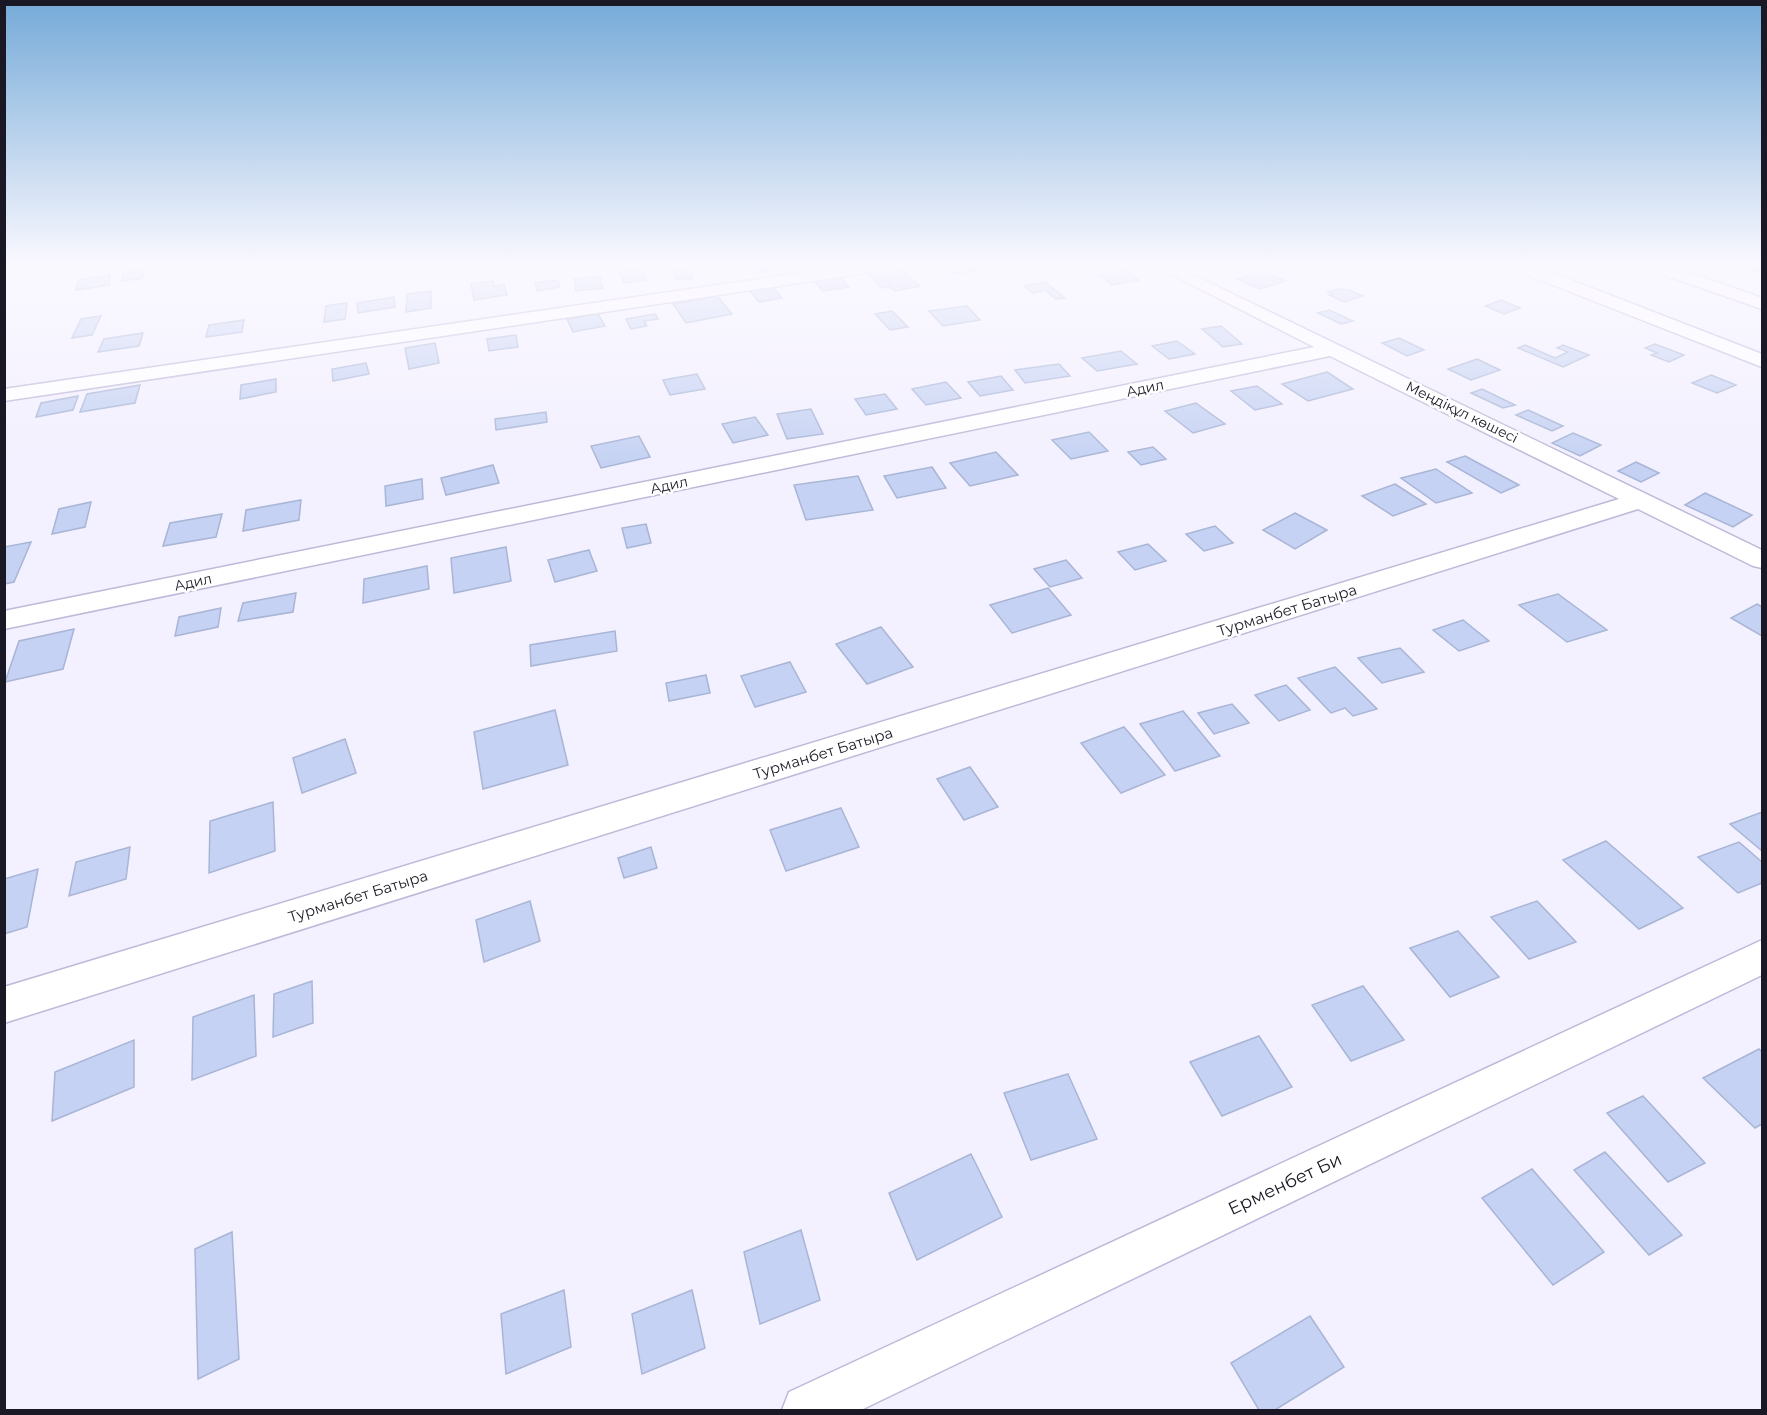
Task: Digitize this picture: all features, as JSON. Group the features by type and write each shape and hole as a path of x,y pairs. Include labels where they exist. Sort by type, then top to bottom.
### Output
{"street":[{"path":"4,395 438,331"},
{"name":"Меңдіқұл көшесі","path":"1295,331 1762,560"},
{"path":"1686,331 1762,361"},
{"name":"Адил","path":"4,620 1334,350"},
{"name":"Турманбет Батыра","path":"4,1005 1641,500"},
{"name":"Ерменбет Би","path":"807,1410 1762,957"}],"building":[{"path":"75,331 94,331 92,335 72,338"},
{"path":"207,331 242,331 242,332 206,337"},
{"path":"1204,331 1227,331 1242,344 1223,347"},
{"path":"143,333 139,346 98,352 104,339"},
{"path":"516,335 518,347 489,351 487,339"},
{"path":"1399,338 1424,350 1407,356 1382,343"},
{"path":"1177,341 1195,354 1169,359 1152,346"},
{"path":"435,343 439,363 409,369 405,348"},
{"path":"1655,344 1684,355 1669,362 1651,355 1657,353 1645,348"},
{"path":"1525,345 1555,358 1568,352 1557,348 1563,345 1589,355 1563,367 1518,348"},
{"path":"1121,351 1137,364 1097,371 1082,358"},
{"path":"1477,359 1500,370 1471,380 1448,369"},
{"path":"366,363 369,374 333,381 332,369"},
{"path":"1059,364 1070,376 1025,383 1015,370"},
{"path":"1327,372 1353,389 1308,401 1282,384"},
{"path":"697,374 705,389 670,395 663,380"},
{"path":"1711,375 1736,385 1717,393 1692,383"},
{"path":"1001,376 1013,390 980,396 968,382"},
{"path":"276,379 276,392 240,399 241,385"},
{"path":"946,382 961,398 926,405 912,389"},
{"path":"140,385 135,403 80,412 87,394"},
{"path":"1257,386 1282,404 1255,410 1231,391"},
{"path":"1482,389 1515,405 1503,408 1471,393"},
{"path":"885,394 897,409 866,415 855,399"},
{"path":"78,396 73,410 36,417 41,403"},
{"path":"1196,403 1225,424 1193,433 1165,411"},
{"path":"811,409 823,434 787,439 777,414"},
{"path":"1528,410 1563,426 1552,431 1516,415"},
{"path":"546,412 547,422 496,430 495,419"},
{"path":"755,417 768,435 733,443 722,424"},
{"path":"1089,432 1108,451 1071,459 1052,440"},
{"path":"1573,433 1601,445 1580,456 1552,443"},
{"path":"639,436 650,457 601,468 591,446"},
{"path":"1153,447 1166,459 1141,465 1128,452"},
{"path":"996,452 1018,475 970,486 950,463"},
{"path":"1465,456 1519,485 1501,493 1447,462"},
{"path":"1636,462 1659,473 1641,482 1618,471"},
{"path":"493,465 499,483 446,495 441,478"},
{"path":"932,467 946,488 897,498 884,476"},
{"path":"1436,469 1472,493 1436,503 1401,478"},
{"path":"858,476 873,510 806,520 794,485"},
{"path":"422,479 423,499 386,506 385,486"},
{"path":"1395,484 1426,504 1393,516 1362,496"},
{"path":"1705,493 1752,515 1733,527 1685,505"},
{"path":"301,500 299,520 243,531 246,510"},
{"path":"91,502 85,527 52,534 59,509"},
{"path":"1295,513 1327,530 1295,549 1263,530"},
{"path":"222,514 216,537 163,546 170,523"},
{"path":"646,524 651,543 627,548 622,528"},
{"path":"1215,526 1233,543 1204,551 1186,534"},
{"path":"31,542 14,582 4,584 4,547"},
{"path":"1148,544 1166,561 1135,570 1118,552"},
{"path":"506,547 511,581 454,593 451,558"},
{"path":"589,550 597,571 555,582 548,560"},
{"path":"1066,560 1082,578 1050,587 1034,569"},
{"path":"427,566 429,589 363,603 364,579"},
{"path":"1048,588 1071,615 1012,633 990,605"},
{"path":"296,593 293,612 238,621 243,603"},
{"path":"1558,594 1607,630 1567,642 1519,605"},
{"path":"1757,604 1762,607 1762,636 1731,618"},
{"path":"221,608 218,627 175,636 179,617"},
{"path":"1463,620 1489,641 1459,651 1433,630"},
{"path":"881,627 913,667 867,684 836,644"},
{"path":"74,629 63,669 5,682 19,641"},
{"path":"615,631 617,651 531,666 530,645"},
{"path":"1400,648 1424,672 1382,683 1358,658"},
{"path":"790,662 806,692 755,707 741,676"},
{"path":"1335,667 1377,709 1353,716 1345,708 1331,713 1298,678"},
{"path":"706,675 710,693 669,701 666,683"},
{"path":"1286,685 1310,710 1279,721 1255,695"},
{"path":"1232,704 1249,723 1214,734 1198,713"},
{"path":"555,710 568,765 483,789 474,732"},
{"path":"1183,711 1220,756 1175,771 1140,724"},
{"path":"1124,727 1165,775 1121,793 1081,743"},
{"path":"345,739 356,773 302,793 293,758"},
{"path":"970,767 998,807 964,820 937,779"},
{"path":"273,802 275,851 209,873 210,821"},
{"path":"841,808 859,847 786,871 770,830"},
{"path":"1762,812 1762,851 1730,824"},
{"path":"1606,841 1683,908 1639,929 1563,860"},
{"path":"1739,842 1762,862 1762,883 1738,893 1698,857"},
{"path":"130,847 126,879 69,896 76,862"},
{"path":"651,847 657,868 624,878 618,858"},
{"path":"38,869 27,927 4,934 4,879"},
{"path":"530,901 540,941 484,962 476,920"},
{"path":"1537,901 1576,942 1529,959 1491,917"},
{"path":"1458,931 1499,977 1450,997 1410,948"},
{"path":"312,981 313,1023 273,1037 274,994"},
{"path":"1363,986 1404,1040 1351,1061 1312,1005"},
{"path":"254,995 256,1056 192,1080 193,1017"},
{"path":"1259,1036 1292,1087 1222,1116 1190,1062"},
{"path":"134,1040 134,1087 52,1121 55,1072"},
{"path":"1759,1049 1762,1052 1762,1124 1755,1128 1703,1078"},
{"path":"1068,1074 1097,1139 1031,1160 1004,1093"},
{"path":"1643,1096 1705,1163 1668,1182 1607,1113"},
{"path":"1605,1152 1682,1235 1649,1255 1574,1170"},
{"path":"971,1154 1002,1217 917,1260 889,1193"},
{"path":"1532,1169 1604,1252 1553,1285 1482,1198"},
{"path":"801,1230 820,1300 760,1324 744,1252"},
{"path":"232,1232 239,1359 198,1379 195,1249"},
{"path":"564,1290 571,1347 506,1374 501,1314"},
{"path":"692,1290 705,1348 642,1374 632,1314"},
{"path":"1310,1316 1344,1367 1275,1410 1259,1410 1231,1363"}]}
